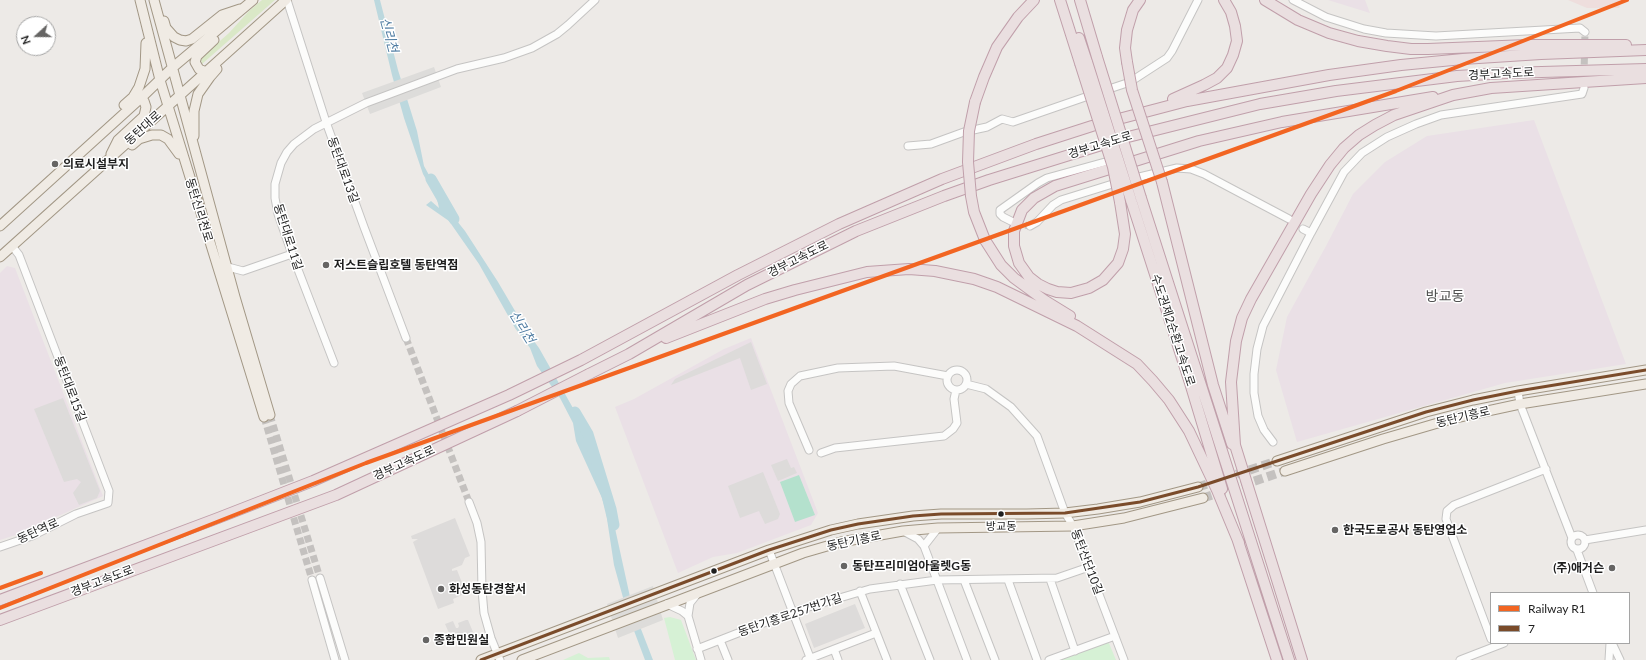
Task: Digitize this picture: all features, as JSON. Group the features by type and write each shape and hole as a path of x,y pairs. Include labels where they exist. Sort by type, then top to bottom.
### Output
{"highway":[{"path":"1034,0 1018,17 997,47 975,102 969,131 968,162 974,212 985,240 1001,265 1014,278 1038,296 1072,317 1137,364 1169,400 1189,431 1217,490 1239,543"},
{"path":"1060,0 1084,63 1113,167 1120,202 1125,234 1123,249 1118,263 1103,280 1089,288 1071,293 1057,292 1038,284 1029,277 1020,262 1014,246 1014,231 1022,210 1034,198 1055,186 1199,141 1282,122 1401,101 1491,88 1578,81 1646,78"},
{"name":"수도권제2순환고속도로","path":"1067,0 1084,63 1131,200 1277,660"},
{"name":"수도권제2순환고속도로","path":"1080,0 1289,660"},
{"path":"1140,0 1133,10 1126,30 1127,62 1132,90 1162,182 1222,418 1245,479"},
{"path":"1126,117 1179,97 1204,85 1217,78 1226,68 1233,55 1237,41 1231,12 1224,0"},
{"path":"1265,0 1298,20 1329,33 1358,41 1387,46 1417,49 1608,44 1646,46"},
{"name":"경부고속도로","path":"0,600 313,481 509,395 581,360 738,275 840,224 882,204 942,179 1029,147 1092,126 1187,101 1329,75 1401,66 1541,54 1646,50"},
{"name":"경부고속도로","path":"0,620 336,495 517,411 629,354 747,285 856,231 989,180 1124,138 1260,104 1336,91 1457,76 1646,69"},
{"path":"1302,660 1235,445 1230,382 1236,340 1242,318 1251,299 1320,179 1344,148 1358,135 1375,124 1394,115 1453,95 1491,88"},
{"path":"629,354 765,299 867,272 909,269 956,275 997,287 1077,326 1137,364"}],"main road":[{"name":"동탄신리천로","path":"140,2 160,80 185,166 267,416 228,267 154,0"},
{"path":"158,0 166,28 174,37 186,41 192,39 222,15 250,3"},
{"name":"동탄대로","path":"0,257 286,0"},
{"path":"95,140 111,118 133,97 139,87 145,69 146,46 141,21 140,2"},
{"name":"동탄대로","path":"0,226 172,68 250,3"},
{"path":"206,72 198,69 195,62 197,56 229,26 250,3"},
{"path":"195,151 194,111 198,94 210,77 257,26"},
{"path":"107,161 118,140 144,116 146,107 144,101 140,99"},
{"path":"107,161 123,153 139,139 152,135 161,135 168,138 185,166"},
{"name":"동탄기흥로","path":"1277,461 1426,412 1472,400 1646,370"},
{"name":"동탄기흥로","path":"1284,471 1432,424 1520,404 1646,384"},
{"name":"동탄기흥로","path":"481,660 499,657 609,611 769,550 831,530 892,519 941,514 1065,513 1140,502 1198,487"},
{"name":"동탄기흥로","path":"522,660 803,553 841,542 903,531 938,528 1073,526 1130,517 1203,498"}],"street":[{"name":"동탄대로13길","path":"286,0 326,122 406,338"},
{"name":"동탄대로11길","path":"334,363 292,254 278,214 275,198 275,184 281,163 294,144 326,122 366,103 457,69 504,58 532,48 563,30 595,0"},
{"path":"908,146 931,144 964,132 987,127 1002,120 1014,122 1064,103 1130,82 1167,58 1198,0"},
{"path":"1293,0 1326,17 1364,29 1386,33 1436,36 1580,28 1585,32"},
{"path":"1273,442 1264,430 1258,416 1254,393 1254,374 1257,349 1263,326 1344,172 1362,152 1387,136 1441,115 1582,94 1584,88"},
{"path":"1015,223 1003,217 1000,214 1000,210 1038,183 1047,178 1105,162"},
{"path":"1030,226 1037,222 1053,205 1061,200 1111,184 1176,168 1191,169 1204,174 1289,219"},
{"path":"1303,228 1311,233"},
{"name":"동탄대로15길","path":"12,246 19,256 109,491 108,503 76,514"},
{"path":"228,267 243,271 292,254"},
{"path":"809,450 789,403 788,391 791,384 800,376 838,368 894,366 948,376 953,372 959,371 965,374 967,381 966,384 962,389 956,390 949,385 948,376"},
{"name":"동탄산단10길","path":"966,384 986,389 1011,407 1037,436 1065,513 1073,526 1124,660"},
{"path":"820,453 835,448 944,436 953,429 957,423 954,399 956,390"},
{"path":"1518,391 1520,404 1572,538 1572,545 1577,550 1593,592"},
{"path":"1490,636 1446,519 1447,511 1454,505 1546,469"},
{"path":"469,502 477,522 481,542 484,613 499,657"},
{"name":"동탄역로","path":"0,547 32,536 76,514"},
{"path":"924,546 938,528"},
{"path":"1585,540 1646,530"},
{"path":"903,531 915,537 924,546 967,660"},
{"path":"1572,538 1581,535 1585,540 1584,547 1577,550"},
{"path":"769,550 809,659 876,633"},
{"name":"동탄기흥로257번가길","path":"698,649 792,612 860,592 900,584 937,580 1050,579 1089,567"},
{"path":"320,578 345,660"},
{"path":"1050,579 1075,651"},
{"path":"312,580 334,660"},
{"path":"964,580 995,660"},
{"path":"1008,580 1038,660"},
{"path":"900,584 930,660"},
{"path":"860,592 887,660"},
{"path":"698,593 690,602 688,616 702,660"},
{"path":"663,606 682,610 688,616"},
{"path":"1049,660 1115,636"},
{"path":"720,640 728,660"},
{"path":"1609,660 1611,644"},
{"path":"1612,644 1620,660"},
{"path":"1460,660 1493,645"},
{"path":"834,649 838,660"}],"shaded area":[{"path":"1328,0 1365,0 1370,13"},
{"path":"1568,0 1623,0 1619,8 1587,8"},
{"path":"1534,120 1626,364 1505,383 1297,442 1276,370 1287,317 1353,194 1385,162 1427,136"},
{"path":"7,266 15,268 103,496 56,517 35,529 0,540 0,273"},
{"path":"751,338 818,513 811,525 737,553 713,557 678,573 615,407 634,399 724,349"},
{"path":"751,342 767,384 751,390 740,358 671,385 675,379"},
{"path":"63,398 100,491 97,498 79,505 73,493 81,482 77,479 64,482 34,409"},
{"path":"787,459 791,468 794,467 797,473 778,481 771,465"},
{"path":"763,472 780,514 778,519 765,524 759,511 740,518 728,486"},
{"path":"455,518 470,556 465,558 462,565 452,569 452,571 457,570 466,593 453,599 454,603 438,609 413,542 418,539 412,539 411,536"},
{"path":"855,604 865,628 814,648 805,624"},
{"path":"468,620 473,632 456,639 453,632 449,633 445,624 453,621 456,628 458,628 458,623"}],"green space":[{"path":"262,0 275,0 202,64 201,60 203,56 229,33 249,11"},
{"path":"799,475 815,515 795,522 780,482"},
{"path":"670,617 681,620 696,660 675,660 664,618"},
{"path":"1108,641 1116,660 1058,660"},
{"path":"579,653 588,658 609,657 610,660 563,660"}],"water":[{"path":"374,0 380,0 398,70 417,131 424,166 449,211 465,231 498,282 528,333 539,348 582,424 591,444 611,510 632,606 653,660 645,660 627,612 614,565 607,519 602,498 576,441 573,423 560,398 537,366 530,348 515,328 479,264 449,221 426,205 431,201 439,208 437,199 423,174 404,118"}],"pier":[{"path":"434,67 441,87 370,114 362,93"},
{"path":"653,586 663,620 618,638 607,604"}],"waterway":[{"name":"신리천","path":"431,179 454,219"},
{"name":"신리천","path":"575,412 588,434 611,509 614,525"}],"tunnel":[{"path":"1584,75 1585,32"},
{"path":"1015,223 1030,226"},
{"path":"406,338 469,502"},
{"path":"270,415 320,578"},
{"path":"264,417 312,580"},
{"path":"1198,487 1277,461"},
{"path":"1203,498 1285,471"}],"rail line":[{"name":"R1","path":"0,608 366,463 1396,91 1627,0"},
{"name":"R1","path":"0,588 41,573"}],"transit line":[{"name":"7","path":"481,660 769,550 831,530 858,524 913,516 941,514 1065,513 1140,502 1198,487 1426,412 1473,400 1518,391 1646,370"}],"place":[{"name":"의료시설부지","path":"55,164"},
{"name":"저스트슬립호텔 동탄역점","path":"326,265"},
{"name":"방교동","path":"1001,514"},
{"name":"한국도로공사 동탄영업소","path":"1335,530"},
{"name":"동탄프리미엄아울렛G동","path":"844,566"},
{"name":"(주)애거슨","path":"1612,568"},
{"name":"화성동탄경찰서","path":"441,589"},
{"name":"종합민원실","path":"426,640"}],"district":[{"name":"방교동","path":"1445,296"}]}
